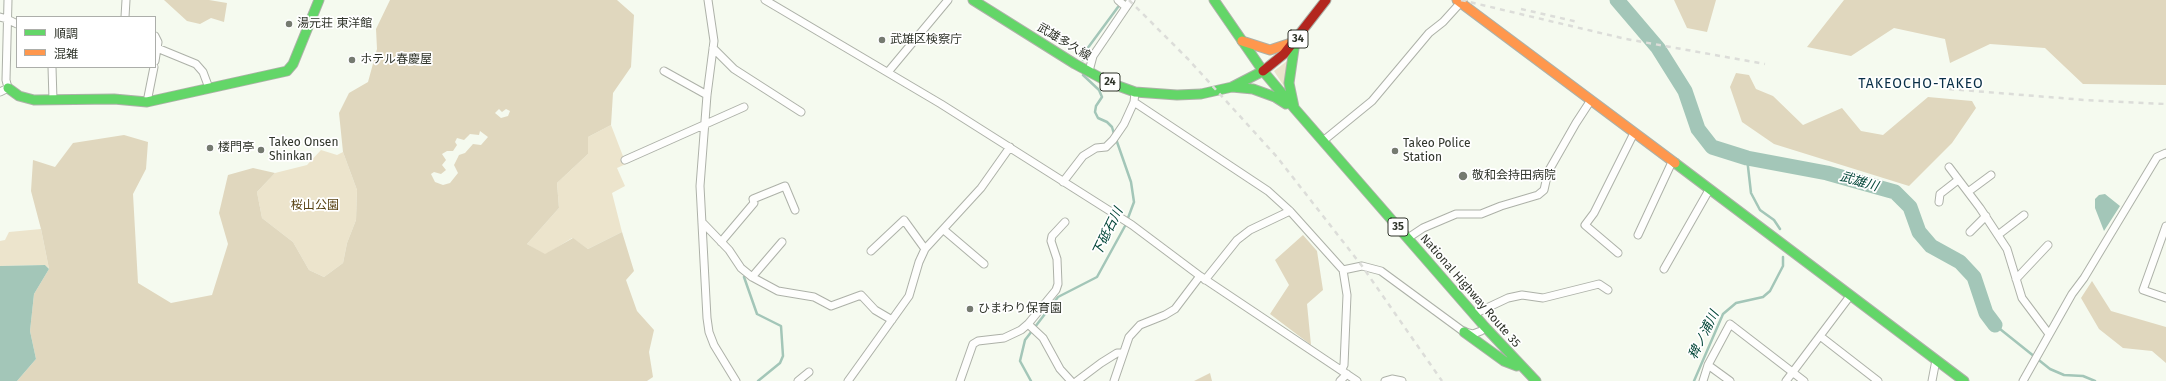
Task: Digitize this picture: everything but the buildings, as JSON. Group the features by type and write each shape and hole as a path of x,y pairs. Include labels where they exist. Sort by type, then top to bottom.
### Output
{"main road":[{"path":"4,90 34,100 114,99 147,102 287,71 296,59 319,0"},
{"name":"武雄多久線","path":"973,0 1110,83 1135,92 1177,95 1201,94 1232,87 1263,71"},
{"name":"National Highway Route 35","path":"1214,0 1263,71 1295,109 1485,327 1536,381"},
{"name":"34","path":"1263,71 1284,54 1295,42 1326,0"},
{"path":"1460,1 1964,381"},
{"path":"1242,41 1270,50 1295,42 1289,83 1295,109"},
{"path":"1232,87 1253,89 1275,97 1295,109"},
{"path":"1464,332 1504,361 1524,370"}],"street":[{"path":"4,90 8,55 4,18 8,0"},
{"path":"125,16 126,0"},
{"path":"708,0 713,48 707,95 700,186 703,262 709,332 736,381"},
{"path":"765,0 888,72 1010,147 1132,225 1203,278 1357,381"},
{"path":"888,72 948,0"},
{"path":"1118,0 1126,7"},
{"path":"1089,71 1093,56 1131,0"},
{"path":"1323,141 1372,101 1429,33 1443,22 1460,1"},
{"path":"4,18 16,24"},
{"path":"156,38 158,42 156,54"},
{"path":"157,48 196,64 203,72 209,88"},
{"path":"713,48 734,69 800,112"},
{"path":"52,68 53,100"},
{"path":"147,102 154,68"},
{"path":"664,71 707,95"},
{"path":"1063,182 1083,156 1096,148 1106,147 1118,134 1134,102 1135,92"},
{"path":"1408,238 1423,228 1456,214 1481,214 1538,195 1544,190 1548,172 1591,100"},
{"path":"1134,102 1268,191 1290,210 1343,270 1346,296 1345,372 1340,381"},
{"path":"625,160 744,108"},
{"path":"1618,253 1585,225 1594,212 1634,133"},
{"path":"848,381 855,377 909,296 919,262 925,249 981,188 1010,147"},
{"path":"2023,381 2072,294 2084,278 2157,157 2166,153"},
{"path":"1638,235 1672,162"},
{"path":"1948,167 1986,216 2007,249 2022,298 2049,334"},
{"path":"1968,192 1991,175"},
{"path":"1939,202 1940,194 1958,180"},
{"path":"721,242 754,203 753,199 785,186 795,210"},
{"path":"1664,269 1709,190"},
{"path":"1114,381 1129,338 1140,325 1165,315 1175,309 1237,240 1250,230 1290,210"},
{"path":"1998,235 2024,215"},
{"path":"1970,232 1986,216"},
{"path":"871,251 904,220 925,249"},
{"path":"702,222 729,250 741,268 752,277 778,292 814,297 831,306 861,295 875,310 892,320"},
{"path":"960,381 973,344 978,341 1004,338 1014,334 1028,324 1058,284 1056,259 1051,241 1052,236 1065,222"},
{"path":"2166,226 2143,290 2166,298"},
{"path":"944,230 984,264"},
{"path":"752,277 782,242"},
{"path":"2016,279 2048,245"},
{"path":"1343,270 1362,266 1382,271 1464,332 1473,334 1481,331 1485,327"},
{"path":"1474,314 1508,298 1522,294 1543,298 1599,284 1608,290"},
{"path":"1786,381 1850,296"},
{"path":"1028,324 1043,338 1060,369 1070,381"},
{"path":"1703,381 1708,365 1730,324 1804,381"},
{"path":"1820,336 1878,381"},
{"path":"1077,381 1101,362 1117,353 1123,353"},
{"path":"1932,381 1936,360"},
{"path":"1708,365 1730,381"},
{"path":"798,381 809,372"},
{"path":"1385,381 1392,379 1402,381"}],"green space":[{"path":"1287,61 1285,88 1274,71"},
{"path":"611,125 626,164 617,168 625,186 612,193 622,232 588,249 572,238 545,255 527,244 559,208 557,183 588,154 588,137"},
{"name":"桜山公園","path":"321,150 337,155 343,152 357,190 356,220 347,243 343,263 324,277 309,270 293,242 262,218 257,192 275,173 307,165"},
{"path":"41,229 49,269 45,265 0,266 0,241 5,240 9,232"}],"shaded area":[{"path":"164,0 209,0 227,3 224,22 211,18 200,24 187,21"},
{"path":"390,0 617,0 634,15 631,67 613,93 611,125 588,137 588,154 557,183 559,208 527,244 545,254 573,238 588,249 622,232 634,271 626,280 637,311 654,330 649,352 653,377 647,381 17,381 36,359 30,331 34,294 49,269 31,191 33,160 55,167 73,143 124,135 148,142 146,169 133,194 138,283 171,303 212,295 228,244 219,213 228,175 253,168 275,173 257,192 262,218 293,242 309,270 324,277 343,263 347,243 356,220 357,190 343,152 339,113 349,93 368,82 377,49 376,29","holes":["499,109 502,112 506,109 510,111 508,116 501,118 495,113","480,131 488,137 481,145 473,144 465,153 459,155 454,165 458,173 450,183 443,185 435,182 431,174 434,172 441,174 446,170 442,165 446,160 442,154 447,151 453,151 457,145 455,142 457,138 464,140 470,134 479,135"]},
{"path":"1674,0 1716,0 1707,32 1687,28"},
{"path":"1844,0 2166,0 2166,85 2083,84 2045,48 1990,44 1950,63 1945,39 1894,28 1851,56 1807,47"},
{"path":"1736,73 1749,75 1756,89 1773,96 1803,125 1842,108 1861,131 1883,135 1928,97 1972,101 1976,108 1952,143 1909,186 1774,144 1742,122 1730,87"},
{"path":"2105,194 2120,206 2104,231 2095,208 2095,199 2099,195"},
{"path":"1303,235 1317,251 1323,290 1307,304 1311,345 1270,314 1289,285 1275,260"},
{"path":"45,265 49,269 34,294 30,331 36,359 17,381 0,381 0,266"},
{"path":"2092,281 2111,311 2166,327 2166,363 2152,351 2123,348 2099,329 2081,298"},
{"path":"1210,373 1212,381 1194,381"}],"waterway":[{"name":"武雄川","path":"1617,0 1658,48 1685,91 1698,129 1712,147 1747,158 1827,173 1895,192 1910,207 1919,232 1931,246 1960,262 1974,277 1986,313 1995,325"},
{"name":"下砥石川","path":"1083,60 1087,49 1118,7"},
{"name":"下砥石川","path":"1083,75 1099,90 1102,97 1096,106 1095,112 1098,118 1107,122 1112,127 1114,134"},
{"name":"下砥石川","path":"1031,381 1020,361 1025,340 1058,297 1097,277 1125,226 1134,202 1131,182 1116,139"},
{"name":"稗ノ浦川","path":"1747,158 1751,193 1760,210 1774,220 1780,229"},
{"name":"稗ノ浦川","path":"1694,381 1723,314 1736,303 1763,297 1770,291 1783,266 1783,257"},
{"path":"744,277 757,314 781,326 783,356 780,363 758,381"},
{"name":"武雄川","path":"1995,325 2050,369 2064,375 2083,376 2095,381"}],"railway":[{"path":"1129,0 1188,59 1277,157 1362,266 1442,381"},
{"path":"1461,0 1626,39 1765,64"},
{"path":"1521,9 1578,22"},
{"path":"1949,89 2085,100 2166,104"}],"traffic: fast":[{"path":"8,88 19,96 34,100 114,99 147,102 287,71 293,64 319,0"},
{"path":"973,0 1075,64 1110,83 1135,92 1177,95 1201,94 1232,87 1263,71"},
{"path":"1214,0 1263,71 1295,109 1485,327 1536,381"},
{"path":"1294,107 1289,83 1295,42"},
{"path":"1232,87 1253,89 1275,97 1286,104"},
{"path":"1675,163 1964,381"},
{"path":"1464,332 1504,361 1517,366"}],"traffic: slow":[{"path":"1457,0 1675,163"},
{"path":"1242,41 1270,50 1294,42"}],"traffic: jam":[{"path":"1263,71 1284,54 1326,0"}],"place":[{"name":"湯元荘 東洋館","path":"289,24"},
{"name":"武雄区検察庁","path":"882,40"},
{"name":"ホテル春慶屋","path":"352,60"},
{"name":"楼門亭","path":"210,148"},
{"name":"Takeo Onsen Shinkan","path":"261,150"},
{"name":"Takeo Police Station","path":"1395,151"},
{"name":"敬和会持田病院","path":"1463,176"},
{"name":"ひまわり保育園","path":"970,309"}],"district":[{"name":"TAKEOCHO-TAKEO","path":"1921,84"}]}
